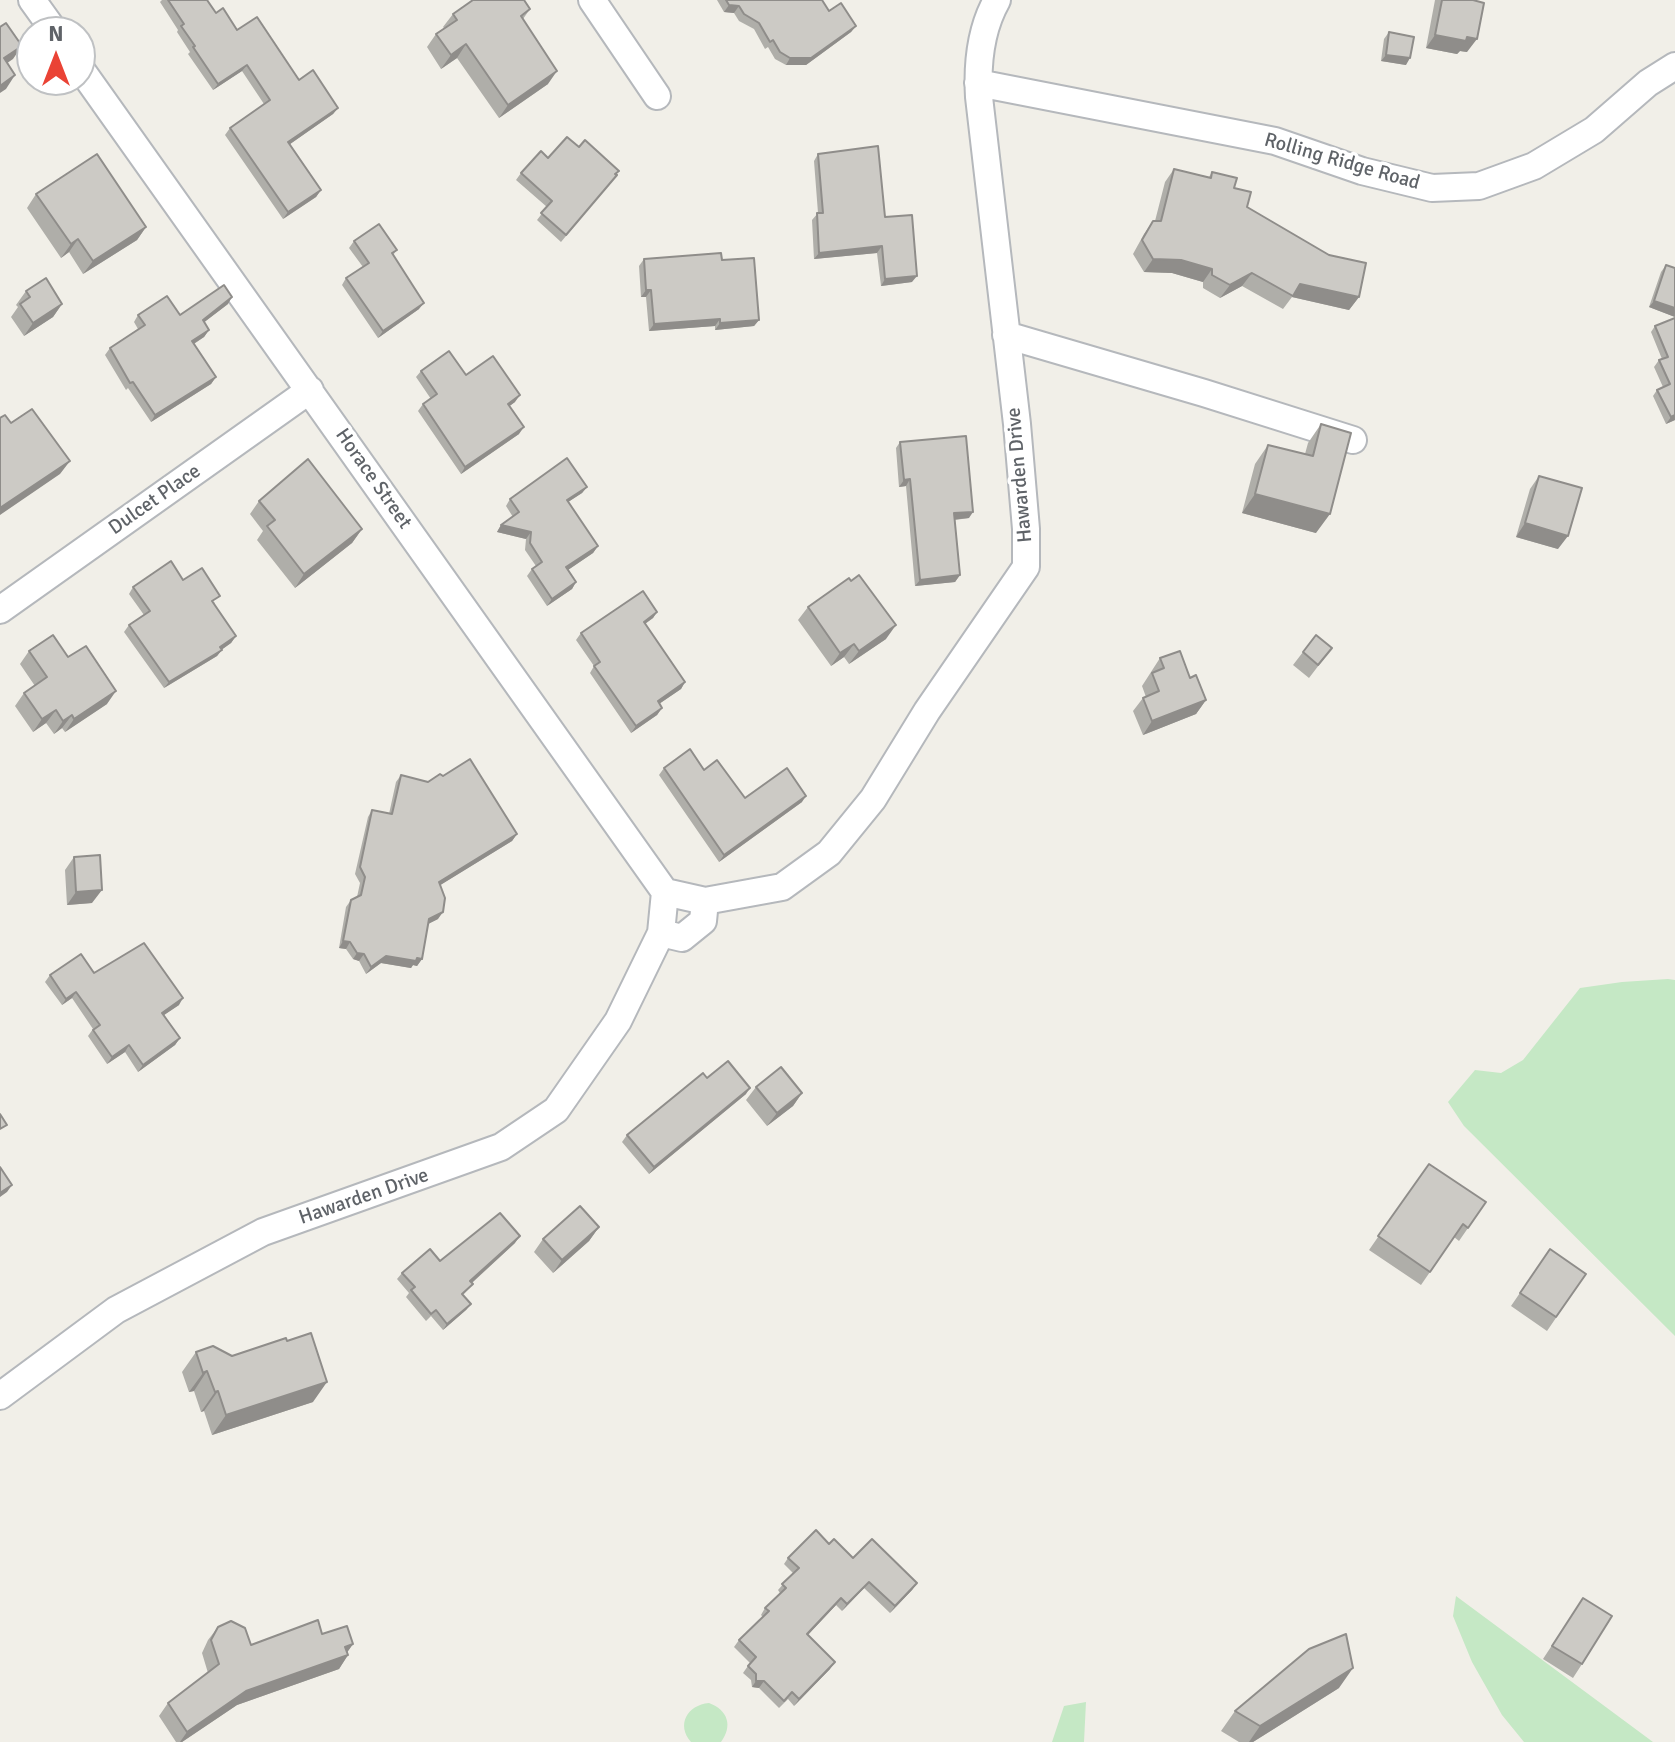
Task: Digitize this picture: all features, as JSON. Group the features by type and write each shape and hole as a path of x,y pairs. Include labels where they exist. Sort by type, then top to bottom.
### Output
{"street":[{"path":"592,0 657,96"},
{"name":"Hawarden Drive","path":"0,1396 116,1310 263,1232 501,1147 556,1110 618,1021 661,933 665,892 705,901 782,887 829,853 873,799 927,711 1026,567 1026,529 978,83 981,44 997,0"},
{"name":"Rolling Ridge Road","path":"978,83 1275,141 1362,171 1432,188 1479,186 1534,166 1594,130 1648,83 1675,66"},
{"name":"Horace Street","path":"96,90 665,892"},
{"path":"1006,335 1353,440"},
{"name":"Dulcet Place","path":"0,610 310,390"},
{"path":"661,933 682,938 703,921 705,901"}],"green space":[{"path":"1675,980 1675,1336 1464,1126 1448,1102 1475,1070 1501,1073 1523,1060 1580,988"},
{"path":"1456,1596 1653,1742 1524,1742 1502,1715 1472,1662 1453,1616"},
{"path":"1086,1702 1084,1742 1052,1742 1064,1706"},
{"path":"709,1703 721,1710 727,1719 725,1736 721,1742 691,1742 684,1729 686,1717 695,1708"}],"building":[{"path":"168,0 207,0 216,13 223,8 237,30 257,17 299,80 313,70 338,108 288,142 321,190 288,212 230,128 270,100 247,65 218,84 193,47 181,26 184,24"},
{"path":"473,0 524,0 530,9 521,16 557,71 508,105 466,44 451,55 436,34 457,20 453,14"},
{"path":"726,0 822,0 829,11 841,3 856,26 811,58 790,58 780,52 773,40 770,42 759,23 744,14 739,6 729,5"},
{"path":"1442,0 1484,3 1477,39 1467,37 1466,41 1435,35"},
{"path":"6,23 16,37 16,50 4,58 15,75 0,86 0,27"},
{"path":"1389,32 1414,37 1410,58 1386,55"},
{"path":"567,137 579,147 585,140 619,171 566,235 541,213 552,201 521,173 541,151 548,158"},
{"path":"878,146 885,217 912,215 917,276 885,279 882,246 819,253 817,213 823,213 818,154"},
{"path":"97,154 146,227 93,261 78,239 71,244 36,194"},
{"path":"1174,169 1211,178 1212,172 1237,178 1234,188 1251,192 1247,207 1329,255 1366,263 1359,297 1300,284 1293,296 1252,273 1230,285 1212,275 1212,269 1181,260 1153,259 1142,240 1153,221 1161,221"},
{"path":"379,224 397,250 392,253 424,303 383,331 346,278 369,263 354,241"},
{"path":"721,253 722,260 754,258 759,320 720,323 720,319 654,324 651,290 646,290 644,259"},
{"path":"1666,265 1675,268 1675,308 1654,301"},
{"path":"46,278 62,304 33,323 20,304 30,297 26,291"},
{"path":"224,285 232,297 203,320 209,330 192,341 216,377 155,415 133,382 130,383 110,348 145,325 138,315 167,296 180,315"},
{"path":"1675,318 1675,415 1671,417 1657,390 1670,384 1659,360 1668,357 1655,326"},
{"path":"449,351 466,375 493,356 520,395 508,404 524,427 465,467 423,404 437,394 421,371"},
{"path":"32,409 70,461 0,508 0,418 5,415 11,423"},
{"path":"1321,424 1351,433 1330,514 1255,494 1268,445 1313,456"},
{"path":"966,436 973,512 954,513 960,575 920,580 910,479 904,480 900,442"},
{"path":"567,458 587,487 567,500 598,546 566,567 576,582 552,599 532,569 542,562 530,543 531,532 501,525 519,512 510,499"},
{"path":"308,459 362,529 304,574 267,526 275,520 259,501"},
{"path":"1539,476 1582,488 1568,536 1525,523"},
{"path":"171,561 183,580 202,568 220,596 212,601 236,636 220,647 222,650 169,682 129,625 150,611 133,587"},
{"path":"859,575 896,625 859,651 854,644 840,653 808,607 849,578 851,581"},
{"path":"643,591 657,612 644,622 685,682 658,701 662,708 636,726 594,666 600,662 581,633"},
{"path":"53,635 68,657 86,646 116,691 74,719 72,715 63,721 56,710 42,719 24,693 47,677 29,651"},
{"path":"1316,635 1332,648 1318,665 1303,652"},
{"path":"1180,651 1190,678 1196,675 1206,700 1152,721 1143,698 1159,691 1152,673 1164,668 1160,658"},
{"path":"690,749 704,770 717,760 745,798 787,768 806,796 724,855 664,768"},
{"path":"470,759 517,834 439,882 445,898 443,912 429,919 422,959 417,958 416,961 386,956 371,967 364,954 357,953 350,942 343,941 351,900 361,895 365,877 360,867 372,810 392,814 401,775 428,782"},
{"path":"100,855 102,890 76,892 74,857"},
{"path":"144,943 183,998 162,1013 180,1038 143,1065 129,1045 112,1057 93,1030 100,1025 76,992 66,999 50,975 81,954 94,973"},
{"path":"728,1061 750,1088 654,1167 627,1135 703,1073 707,1078"},
{"path":"781,1067 802,1093 777,1113 756,1087"},
{"path":"0,1114 7,1125 0,1129"},
{"path":"1429,1164 1486,1202 1468,1228 1463,1224 1430,1272 1378,1236"},
{"path":"0,1167 12,1185 0,1193"},
{"path":"580,1206 599,1227 562,1260 543,1239"},
{"path":"500,1213 520,1236 470,1281 473,1284 462,1294 471,1304 447,1324 436,1310 431,1314 411,1290 415,1287 402,1273 430,1249 440,1261"},
{"path":"1550,1249 1586,1274 1556,1317 1520,1293"},
{"path":"311,1333 327,1382 226,1415 218,1391 215,1392 207,1371 203,1373 196,1352 213,1346 232,1356"},
{"path":"816,1530 829,1544 834,1539 853,1558 872,1539 917,1583 895,1606 869,1582 847,1604 841,1598 807,1634 835,1662 799,1699 792,1692 784,1701 764,1681 756,1681 756,1674 748,1666 756,1657 739,1640 769,1611 765,1608 786,1588 782,1584 799,1568 788,1558"},
{"path":"1583,1598 1612,1616 1582,1664 1552,1646"},
{"path":"318,1620 322,1634 347,1626 353,1644 345,1647 348,1655 246,1691 187,1732 168,1703 219,1664 211,1640 218,1627 231,1621 245,1628 251,1645"},
{"path":"1346,1634 1353,1668 1260,1726 1235,1711 1309,1649"}]}
